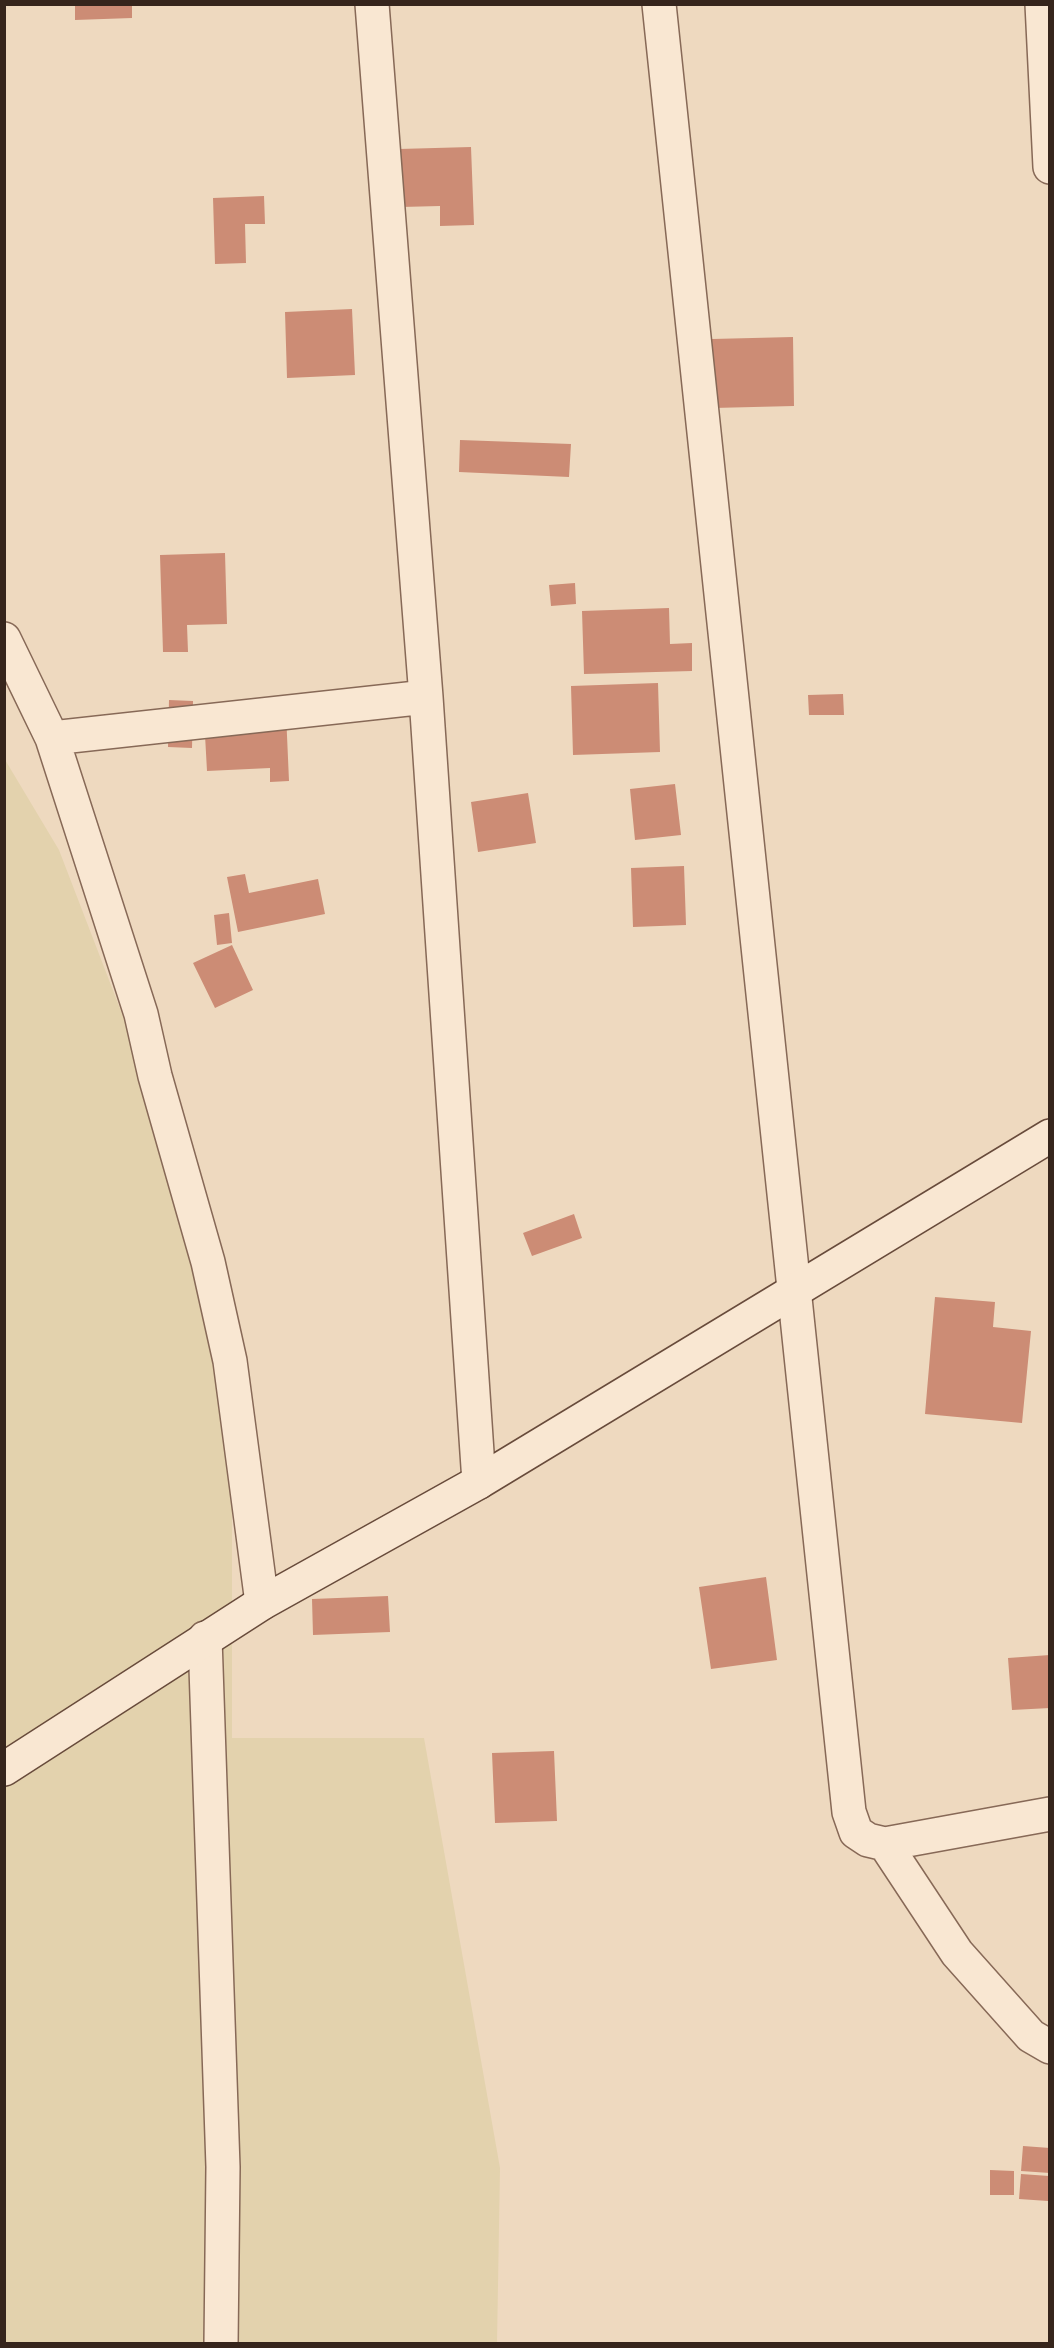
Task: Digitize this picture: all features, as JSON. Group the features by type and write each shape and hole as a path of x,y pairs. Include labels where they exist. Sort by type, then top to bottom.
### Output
{"street":[{"path":"372,4 426,697 479,1482"},
{"path":"659,4 849,1812 856,1832 868,1840 885,1844 1050,1814"},
{"path":"1042,4 1050,166"},
{"path":"4,639 52,738 141,1014 155,1076 208,1262 230,1361 262,1602"},
{"path":"52,738 426,697"},
{"path":"4,1769 262,1602 479,1482 1050,1136"},
{"path":"205,1638 223,2167 221,2343"},
{"path":"885,1844 957,1953 1031,2036 1050,2047"}],"shaded area":[{"path":"4,758 59,850 164,1123 232,1419 232,1738 424,1738 500,2168 497,2343 5,2343"}],"building":[{"path":"75,4 132,4 132,18 75,20"},
{"path":"471,147 474,225 440,226 440,206 401,207 399,149"},
{"path":"264,196 265,224 245,224 246,263 215,264 213,198"},
{"path":"352,309 355,375 287,378 285,312"},
{"path":"793,337 794,406 713,408 712,339"},
{"path":"460,440 571,444 569,477 459,472"},
{"path":"225,553 227,624 187,625 188,652 163,652 160,555"},
{"path":"575,583 576,604 551,606 549,585"},
{"path":"669,608 670,644 692,643 692,671 584,674 582,611"},
{"path":"658,683 660,752 573,755 571,686"},
{"path":"843,694 844,715 809,715 808,695"},
{"path":"169,700 193,701 192,748 168,747"},
{"path":"286,713 289,781 270,782 270,768 207,771 204,717"},
{"path":"675,784 681,835 635,840 630,789"},
{"path":"528,793 536,843 478,852 471,802"},
{"path":"684,866 686,925 633,927 631,868"},
{"path":"245,874 249,893 318,879 325,914 238,932 227,877"},
{"path":"229,913 232,943 217,945 214,915"},
{"path":"232,945 253,990 215,1008 193,963"},
{"path":"574,1214 582,1238 532,1256 523,1233"},
{"path":"935,1297 995,1302 993,1327 1031,1331 1022,1423 925,1414"},
{"path":"766,1577 777,1660 711,1669 699,1587"},
{"path":"388,1596 390,1632 313,1635 312,1599"},
{"path":"1050,1655 1050,1708 1012,1710 1008,1658"},
{"path":"554,1751 557,1821 495,1823 492,1753"},
{"path":"1023,2146 1050,2148 1050,2173 1021,2171"},
{"path":"990,2170 1014,2171 1014,2195 990,2195"},
{"path":"1021,2174 1049,2176 1048,2201 1019,2199"}]}
